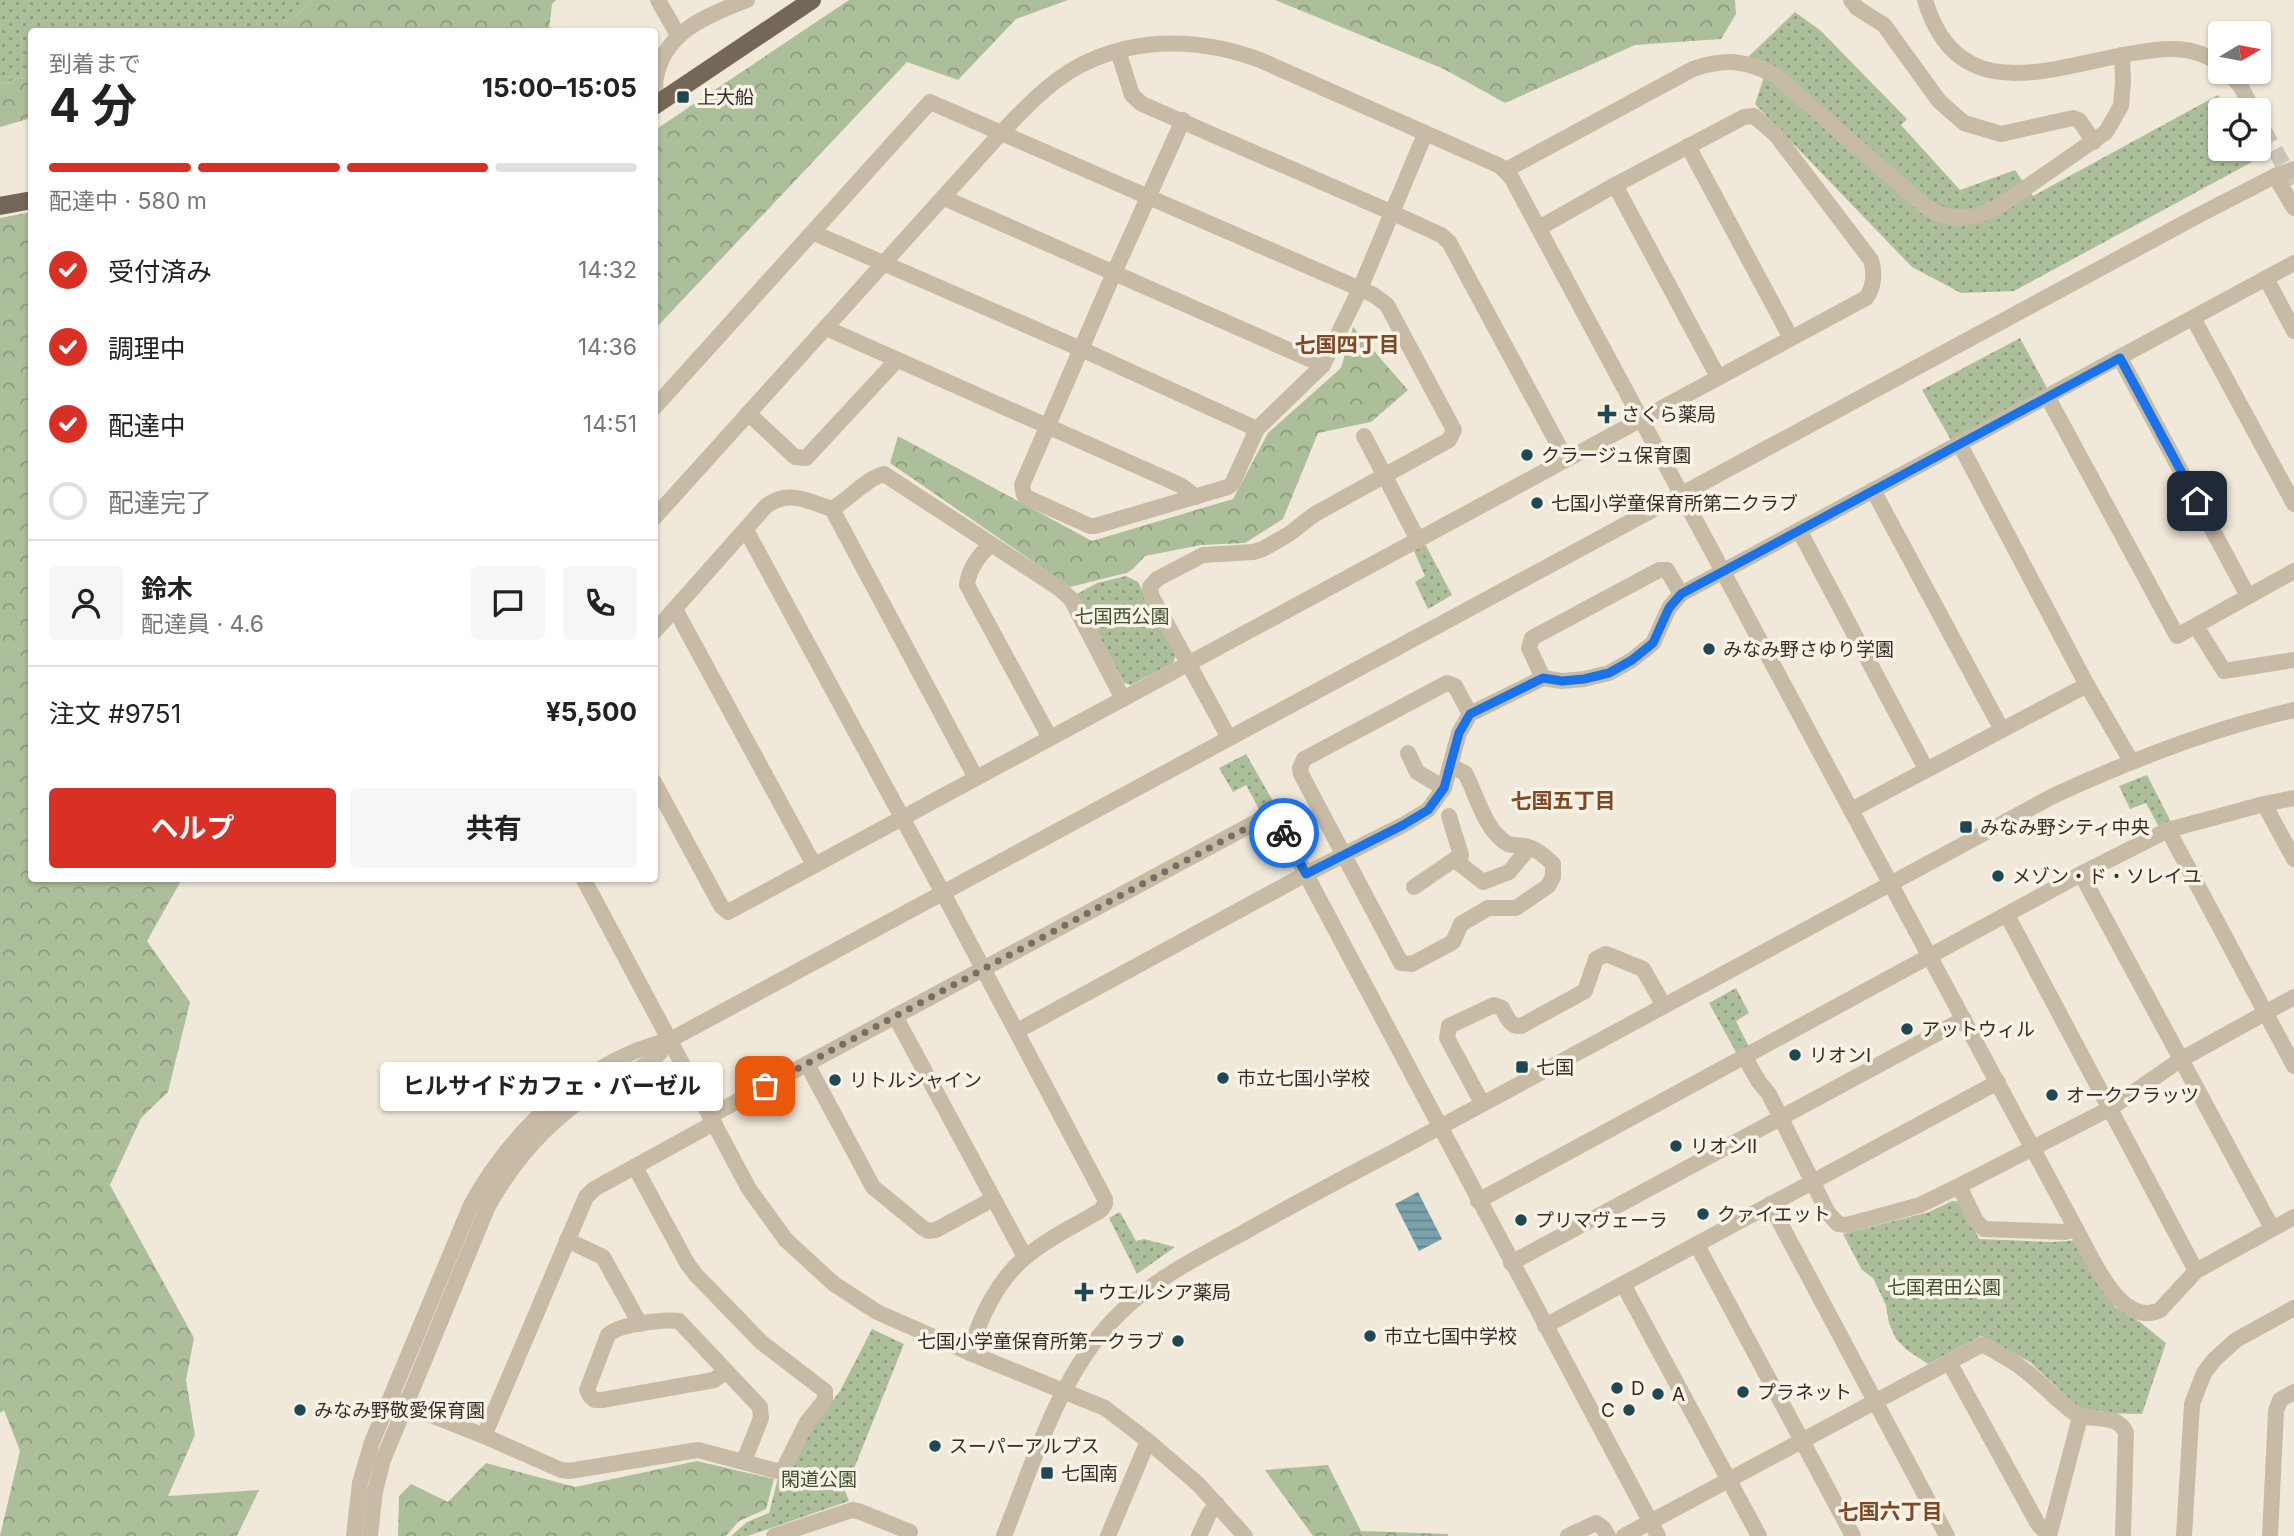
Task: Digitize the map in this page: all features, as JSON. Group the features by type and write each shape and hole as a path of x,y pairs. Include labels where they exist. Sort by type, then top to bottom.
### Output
{"main road":[{"path":"658,105 802,2"},
{"path":"0,206 28,201"}],"street":[{"path":"658,0 678,35"},
{"path":"658,72 664,56 678,35 710,16 747,0"},
{"path":"1851,0 1857,8 1884,25 1939,101 1964,123 2000,134 2076,118 2094,142"},
{"path":"1925,0 1933,22 1948,47 1967,62 1998,74 2018,73 2162,48 2175,48 2208,58"},
{"path":"658,514 1037,96 1078,66 1138,46 1179,42 1221,47 1260,60 1506,170 2114,1296 2141,1313 2154,1313 2160,1310 2196,1271 2294,1217"},
{"path":"1118,51 1132,96 1142,104 1393,213 1441,235 1449,242 1566,459"},
{"path":"1506,170 1693,69 1717,62 1735,61 1748,63 1775,75 1927,208 1966,219 1988,213 2106,132 2121,106 2122,55"},
{"path":"658,404 930,102 1374,295 1387,305 1454,430 1450,440 1315,514 1263,549 1203,555 1153,582 1150,587 1151,595 1229,738"},
{"path":"658,789 721,906 729,912 1866,298 1870,293 1874,273 1871,260 1776,135 1758,118 1745,117 1539,228"},
{"path":"1183,120 1023,485 1024,495 1028,498 1095,526 1232,484 1258,429 1323,365 1360,289 1425,134"},
{"path":"1688,146 1791,338"},
{"path":"354,1536 360,1483 372,1442 398,1402 488,1206 499,1186 533,1143 552,1123 595,1091 654,1060 670,1040 2275,176 2294,169"},
{"path":"2275,176 2294,208"},
{"path":"1615,185 1718,377"},
{"path":"944,198 1323,365"},
{"path":"814,233 1258,429"},
{"path":"1017,1031 1428,810 1444,788 1459,733 1470,714 1543,678 1562,681 1609,673 1632,660 1653,643 1669,608 1681,594 2294,263"},
{"path":"2266,278 2294,331"},
{"path":"2193,318 2294,504"},
{"path":"826,328 1180,485 1196,497"},
{"path":"2120,358 2248,597"},
{"path":"748,413 795,457 806,458 897,360"},
{"path":"2047,397 2177,636 2294,571"},
{"path":"1364,436 1418,540"},
{"path":"1959,443 2131,761"},
{"path":"832,509 874,476 884,474 1060,589 1071,599 1124,699"},
{"path":"1873,490 2002,730"},
{"path":"658,628 766,506 779,497 793,496 832,509 976,778"},
{"path":"746,530 903,817 1105,1199 1101,1210 1025,1257 992,1298 970,1353"},
{"path":"1799,530 1926,769"},
{"path":"990,545 968,573 967,585 1050,738"},
{"path":"1543,678 1529,648 1532,638 1659,569 1667,570 1681,594"},
{"path":"675,609 814,865"},
{"path":"2196,626 2224,671 2294,660"},
{"path":"1450,766 1465,773 1493,829 1510,845 1529,848 1543,854 1553,864 1553,877 1548,886 1516,908 1488,908 1461,924 1452,942 1412,964 1401,963 1300,768 1304,759 1447,683 1455,686 1470,714"},
{"path":"1852,810 2088,685"},
{"path":"1003,1536 1064,1391 1080,1362 1125,1307 1163,1278 1315,1193 2053,796 2131,761 2202,735 2294,710"},
{"path":"1408,753 1417,772 1444,788"},
{"path":"1478,1201 2081,874 2168,830 2264,804 2294,799"},
{"path":"1414,887 1461,855 1449,816 1434,803"},
{"path":"2264,804 2294,859"},
{"path":"1449,816 1480,806"},
{"path":"484,1436 586,1197 594,1189 807,1064 1269,816 1276,818 1654,1529"},
{"path":"2168,830 2294,1066"},
{"path":"1455,860 1483,882 1509,872 1529,848"},
{"path":"2081,874 2272,1228"},
{"path":"585,882 749,1189 786,1240 817,1271 877,1312 1105,1408 1148,1441 1217,1504 1245,1536"},
{"path":"2007,915 2196,1271"},
{"path":"1482,1103 1447,1038 1449,1026 1494,1005 1502,1008 1511,1024 1521,1026 1585,991 1596,959 1606,954 1643,969 1664,1006"},
{"path":"1744,1056 1769,1094 1834,1221 1847,1225 1920,1205 1959,1186 2111,1108 2180,1060 2294,997"},
{"path":"895,1016 1025,1257"},
{"path":"1511,1263 1964,1019"},
{"path":"807,1064 873,1187 923,1228 928,1231 936,1230 993,1199"},
{"path":"1545,1326 1998,1083"},
{"path":"398,1402 561,1470 569,1471 692,1450 777,1471 783,1469 807,1422 825,1400 826,1393 761,1342 696,1275 635,1167"},
{"path":"1959,1186 1976,1221 1984,1229 2065,1232 2076,1229"},
{"path":"1770,1204 1947,1536"},
{"path":"567,1240 603,1257 640,1324"},
{"path":"1697,1245 1853,1536"},
{"path":"1623,1284 1759,1536"},
{"path":"2184,1536 2192,1404 2204,1373 2236,1340 2294,1308"},
{"path":"726,1371 714,1380 602,1400 595,1400 587,1390 608,1335 617,1328 679,1321 726,1371 761,1411 761,1419 744,1461"},
{"path":"1624,1536 1654,1529 1729,1480 1976,1346 1988,1347 2022,1367 2080,1417 2120,1423 2126,1433 2123,1536"},
{"path":"1948,1362 2038,1524 2049,1536 2080,1417"},
{"path":"2270,1536 2276,1411 2280,1400 2294,1392"},
{"path":"370,1536 378,1476 398,1402"},
{"path":"1108,1536 1148,1441"},
{"path":"1199,1536 1217,1504"},
{"path":"774,1536 852,1510 910,1532 908,1536"},
{"path":"1568,1536 1596,1523 1608,1536"}],"green space":[{"path":"0,0 314,0 287,22 272,28 28,28 28,76 0,84"},
{"path":"314,0 556,0 552,4 549,28 272,28 287,22"},
{"path":"849,0 1068,0 1016,19 958,80 907,62 658,326 658,128"},
{"path":"1275,0 1735,0 1736,14 1721,39 1635,45 1505,103 1444,69"},
{"path":"1795,12 1821,31 1907,119 1901,125 1960,190 2015,170 2033,196 2208,100 2208,161 2252,162 2014,291 1961,293 1912,267 1755,104 1764,77 1747,58"},
{"path":"28,76 28,119 0,127 0,84"},
{"path":"28,213 28,882 180,882 147,941 190,1002 168,1092 141,1118 110,1185 194,1338 186,1380 195,1435 168,1496 259,1490 237,1536 0,1536 20,1451 4,1410 0,1413 0,218"},
{"path":"1353,327 1408,390 1371,422 1318,433 1283,519 1245,543 1201,545 1145,556 1126,573 1070,587 890,463 898,436 1092,541 1233,499 1268,433 1341,368"},
{"path":"2020,338 2047,388 1951,440 1922,390"},
{"path":"1425,544 1452,595 1428,609 1415,582 1425,576 1414,551"},
{"name":"七国西公園","path":"1126,576 1138,582 1176,655 1173,663 1131,685 1124,683 1077,594 1097,583"},
{"path":"1246,754 1274,803 1260,811 1246,785 1233,792 1219,768"},
{"path":"2147,775 2171,822 2159,827 2146,803 2130,809 2119,786"},
{"path":"1736,988 1749,1013 1736,1021 1749,1047 1737,1054 1709,1003"},
{"name":"七国君田公園","path":"1952,1201 1960,1202 1979,1239 2053,1242 2078,1240 2115,1307 2140,1322 2166,1343 2142,1414 2084,1413 2030,1362 1981,1336 1928,1364 1896,1339 1889,1323 1886,1305 1873,1278 1862,1270 1843,1234 1929,1212"},
{"path":"1120,1212 1136,1241 1144,1239 1175,1247 1137,1274 1109,1218"},
{"name":"閑道公園","path":"872,1329 904,1344 845,1491 849,1501 748,1536 731,1536 747,1522 769,1513 778,1478 788,1479 808,1433 840,1391"},
{"path":"697,1461 774,1479 766,1509 739,1521 726,1536 398,1536 399,1496 411,1484 448,1502 486,1463 575,1487"},
{"path":"1328,1465 1361,1531 1448,1536 1313,1536 1265,1470"}],"water":[{"path":"1418,1192 1442,1239 1419,1251 1395,1204"}],"tunnel":[{"path":"2271,143 2294,184"}],"way so far":[{"path":"765,1086 1269,816 1276,818 1284,833"}],"place":[{"name":"上大船","path":"683,97"},
{"name":"さくら薬局","path":"1607,414"},
{"name":"クラージュ保育園","path":"1527,455"},
{"name":"七国小学童保育所第二クラブ","path":"1537,503"},
{"name":"みなみ野さゆり学園","path":"1709,649"},
{"name":"みなみ野シティ中央","path":"1966,827"},
{"name":"メゾン・ド・ソレイユ","path":"1998,876"},
{"name":"アットウィル","path":"1907,1029"},
{"name":"リオンⅠ","path":"1795,1055"},
{"name":"七国","path":"1522,1067"},
{"name":"市立七国小学校","path":"1223,1078"},
{"name":"リトルシャイン","path":"835,1080"},
{"name":"ヒルサイドカフェ・バーゼル","path":"765,1086"},
{"name":"オークフラッツ","path":"2052,1095"},
{"name":"リオンⅡ","path":"1676,1146"},
{"name":"クァイエット","path":"1703,1214"},
{"name":"プリマヴェーラ","path":"1521,1220"},
{"name":"ウエルシア薬局","path":"1084,1292"},
{"name":"市立七国中学校","path":"1370,1336"},
{"name":"七国小学童保育所第一クラブ","path":"1178,1341"},
{"name":"D","path":"1617,1388"},
{"name":"プラネット","path":"1743,1392"},
{"name":"A","path":"1658,1394"},
{"name":"みなみ野敬愛保育園","path":"300,1410"},
{"name":"C","path":"1629,1410"},
{"name":"スーパーアルプス","path":"935,1446"},
{"name":"七国南","path":"1047,1473"}],"district":[{"name":"七国四丁目","path":"1347,345"},
{"name":"七国五丁目","path":"1563,801"},
{"name":"七国六丁目","path":"1890,1512"}],"route":[{"path":"1284,833 1306,874 1403,825 1428,810 1444,788 1459,733 1470,714 1543,678 1562,681 1609,673 1632,660 1653,643 1669,608 1681,594 2120,358 2197,501"}]}
